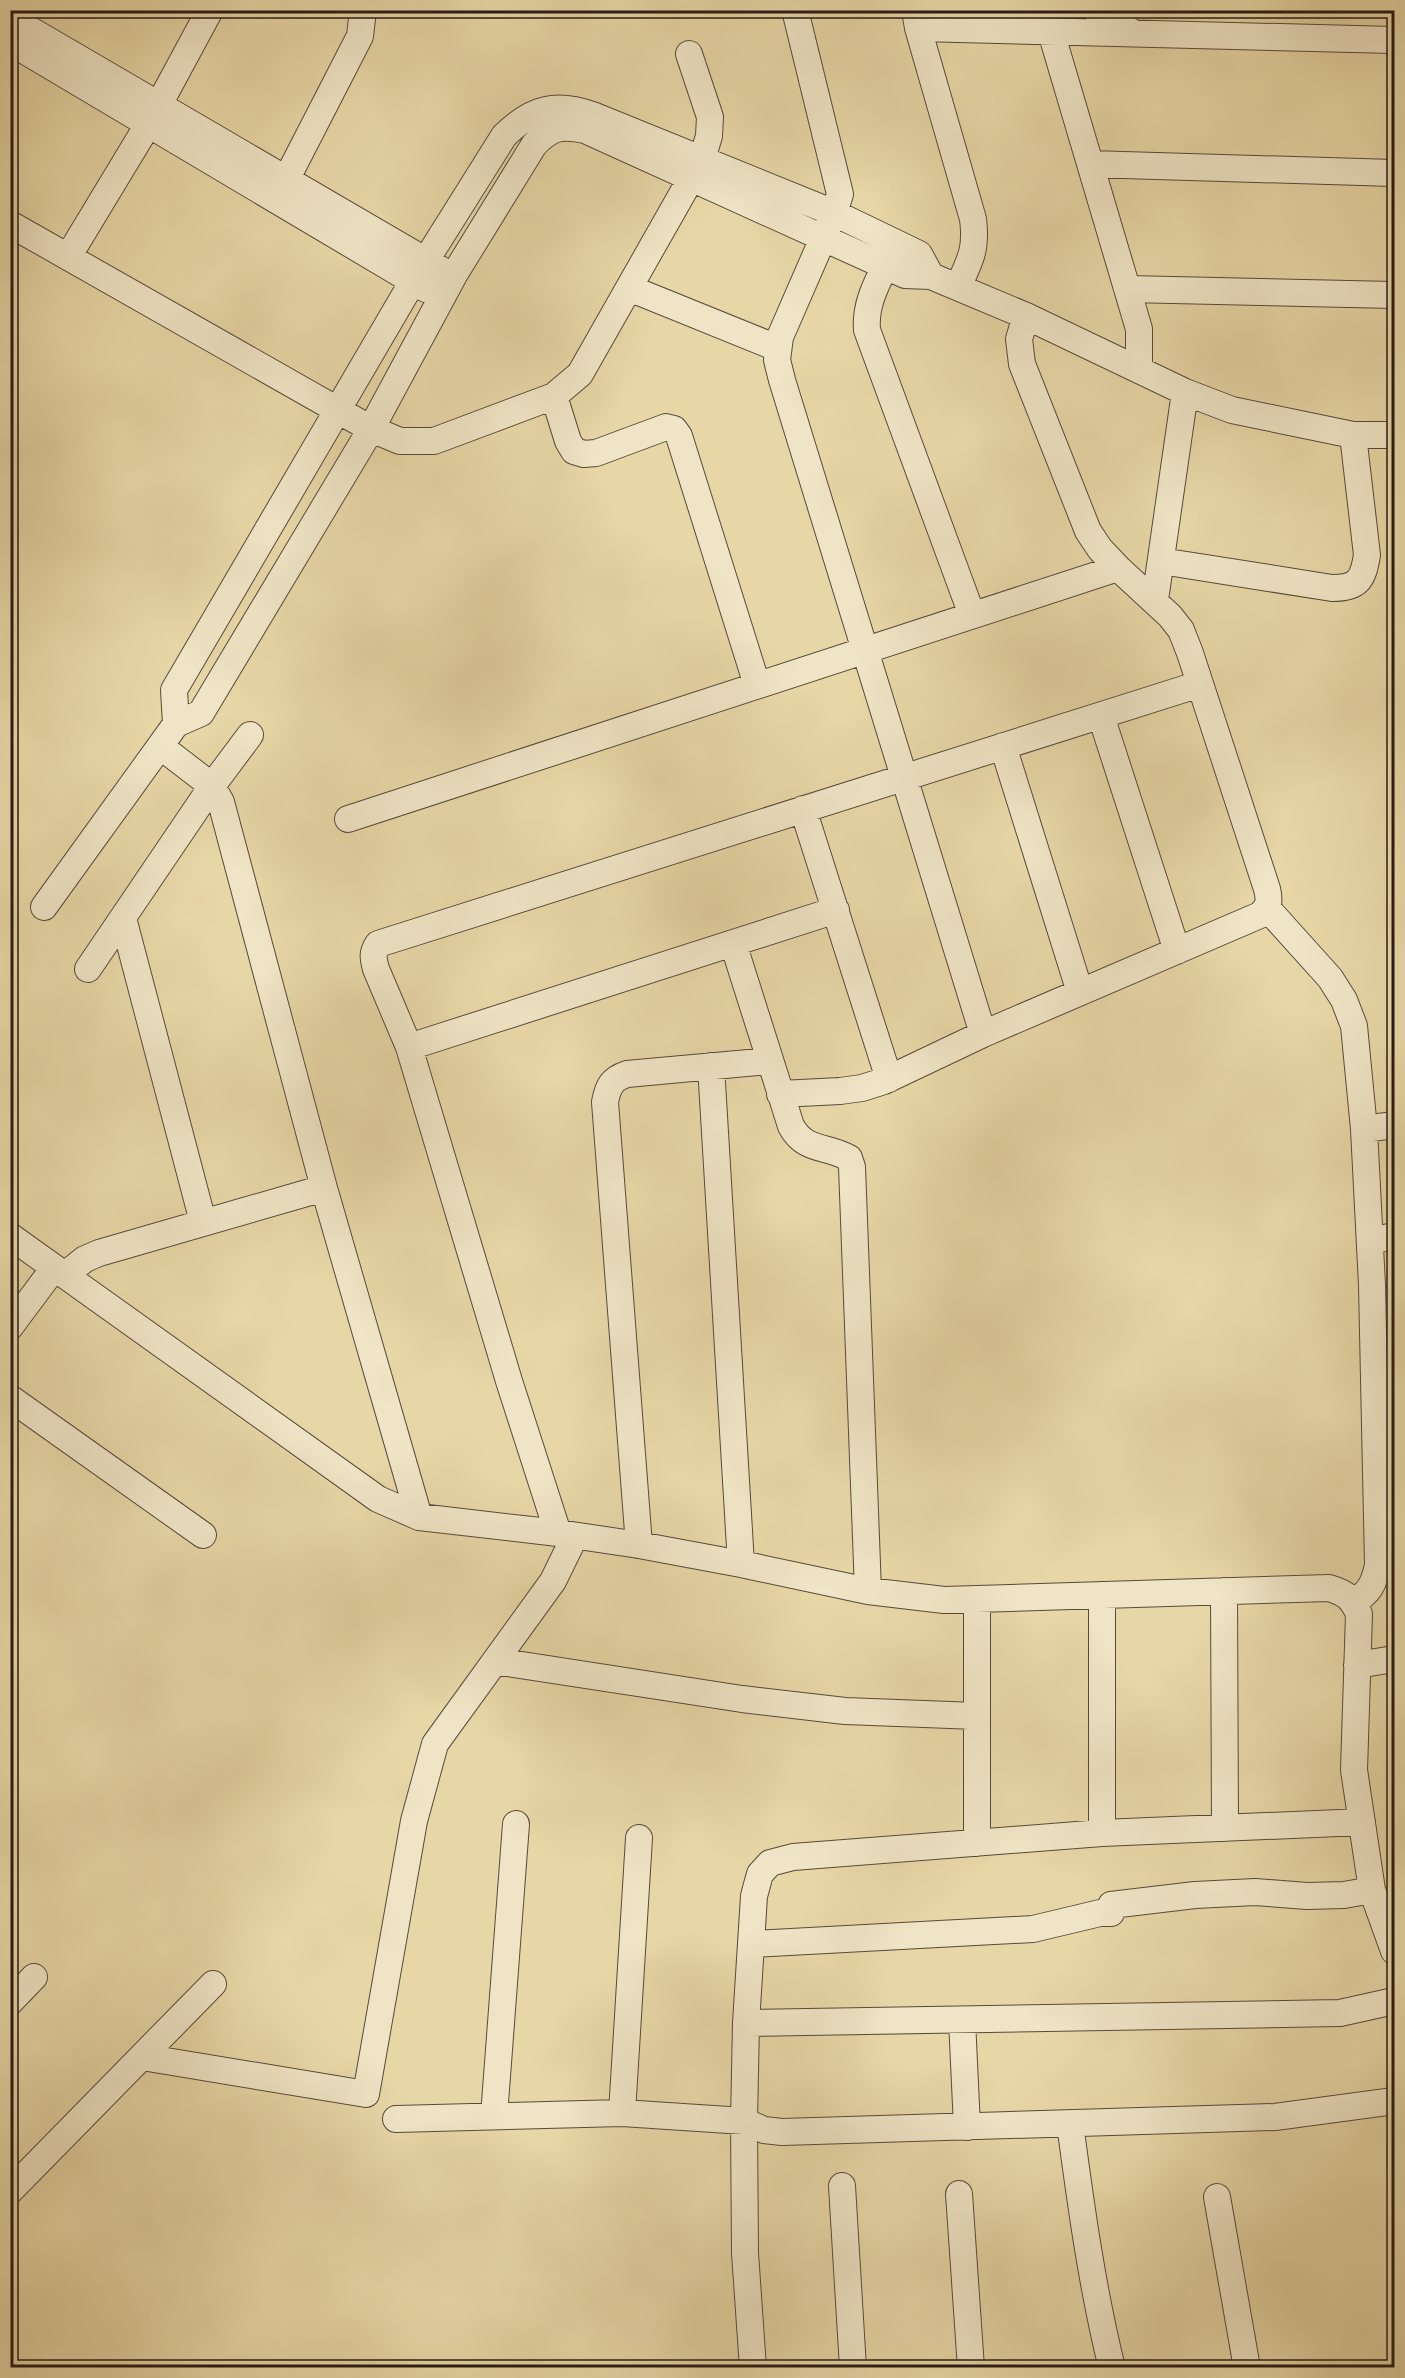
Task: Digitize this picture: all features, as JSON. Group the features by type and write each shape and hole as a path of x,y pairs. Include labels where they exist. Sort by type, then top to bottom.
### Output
{"street":[{"path":"68,257 154,114 210,10"},
{"path":"286,180 360,36 363,10"},
{"path":"795,10 840,194 777,348 782,380 983,1034"},
{"path":"1096,10 1134,34"},
{"path":"10,18 154,114 419,271 454,275"},
{"path":"958,287 974,251 973,219 916,19 1051,32 1395,40"},
{"path":"1051,32 1139,329 1139,368"},
{"path":"10,42 286,180 419,271 441,298"},
{"path":"10,224 371,429 400,441 434,441 554,396 580,374 697,169 709,136 710,117 688,54"},
{"path":"176,724 174,690 419,271 504,135 518,122 536,111 556,118 571,127 834,213 919,254 931,276"},
{"path":"44,907 176,724 201,713 371,429 454,275 534,145 556,118"},
{"path":"1090,164 1395,173"},
{"path":"697,169 822,238 905,275 931,276 958,287 1139,368 1185,392 1232,410 1353,435 1395,435"},
{"path":"885,266 869,302 866,317 867,330 972,615"},
{"path":"629,288 777,348"},
{"path":"1128,290 1395,295"},
{"path":"780,1094 851,1090 889,1079 983,1034 1260,915 1267,908 1270,898 1181,630 1155,600 1100,549 1088,531 1022,364 1019,339 1026,316"},
{"path":"1155,600 1185,392"},
{"path":"554,396 568,441 574,451 584,454 596,453 666,427 674,429 679,436 757,685"},
{"path":"1161,561 1332,588 1347,588 1357,582 1364,571 1367,555 1353,435"},
{"path":"348,819 1118,568"},
{"path":"142,2057 366,2094 414,1821 430,1757 435,1744 554,1581 566,1534 509,1381 408,1047 376,969 373,957 378,944 1200,684"},
{"path":"1101,716 1177,951"},
{"path":"88,969 212,786 250,735"},
{"path":"160,746 212,786 221,802 324,1188 419,1517"},
{"path":"1002,746 1080,992"},
{"path":"803,809 889,1079"},
{"path":"1267,908 1313,957 1344,1000 1354,1026 1364,1129 1382,1238 1378,1565 1374,1581 1366,1595 1353,1602"},
{"path":"408,1047 836,910"},
{"path":"123,918 203,1222"},
{"path":"733,943 780,1094 796,1135 803,1142 849,1158 852,1167 868,1591"},
{"path":"639,1545 605,1102 607,1089 615,1078 627,1074 770,1061"},
{"path":"711,1066 741,1564"},
{"path":"1364,1129 1395,1125"},
{"path":"10,1327 60,1271 85,1259 203,1222 324,1188"},
{"path":"10,1236 378,1499 419,1517 639,1545 868,1591 944,1600 1329,1588 1345,1593 1359,1614 1354,1770 1372,1890 1395,1951"},
{"path":"10,1398 204,1535"},
{"path":"1224,1591 1225,1828"},
{"path":"1102,1595 1102,1833"},
{"path":"977,1599 977,1843"},
{"path":"1356,1665 1395,1659"},
{"path":"495,1661 742,1699 845,1711 977,1716"},
{"path":"753,2367 745,2253 746,2023 754,1896 760,1874 770,1863 793,1857 1102,1833 1362,1822"},
{"path":"494,2116 516,1824"},
{"path":"622,2113 639,1838"},
{"path":"751,1944 1033,1929 1111,1909 1195,1895 1255,1892 1335,1896 1372,1890"},
{"path":"10,2002 34,1977"},
{"path":"10,2192 213,1984"},
{"path":"746,2023 1340,2013 1395,2001"},
{"path":"962,2020 967,2127"},
{"path":"396,2119 622,2113 744,2121 764,2130 782,2132 1275,2117 1395,2101"},
{"path":"1070,2124 1088,2258 1112,2367"},
{"path":"842,2186 853,2367"},
{"path":"959,2194 971,2367"},
{"path":"1217,2197 1247,2367"}]}
